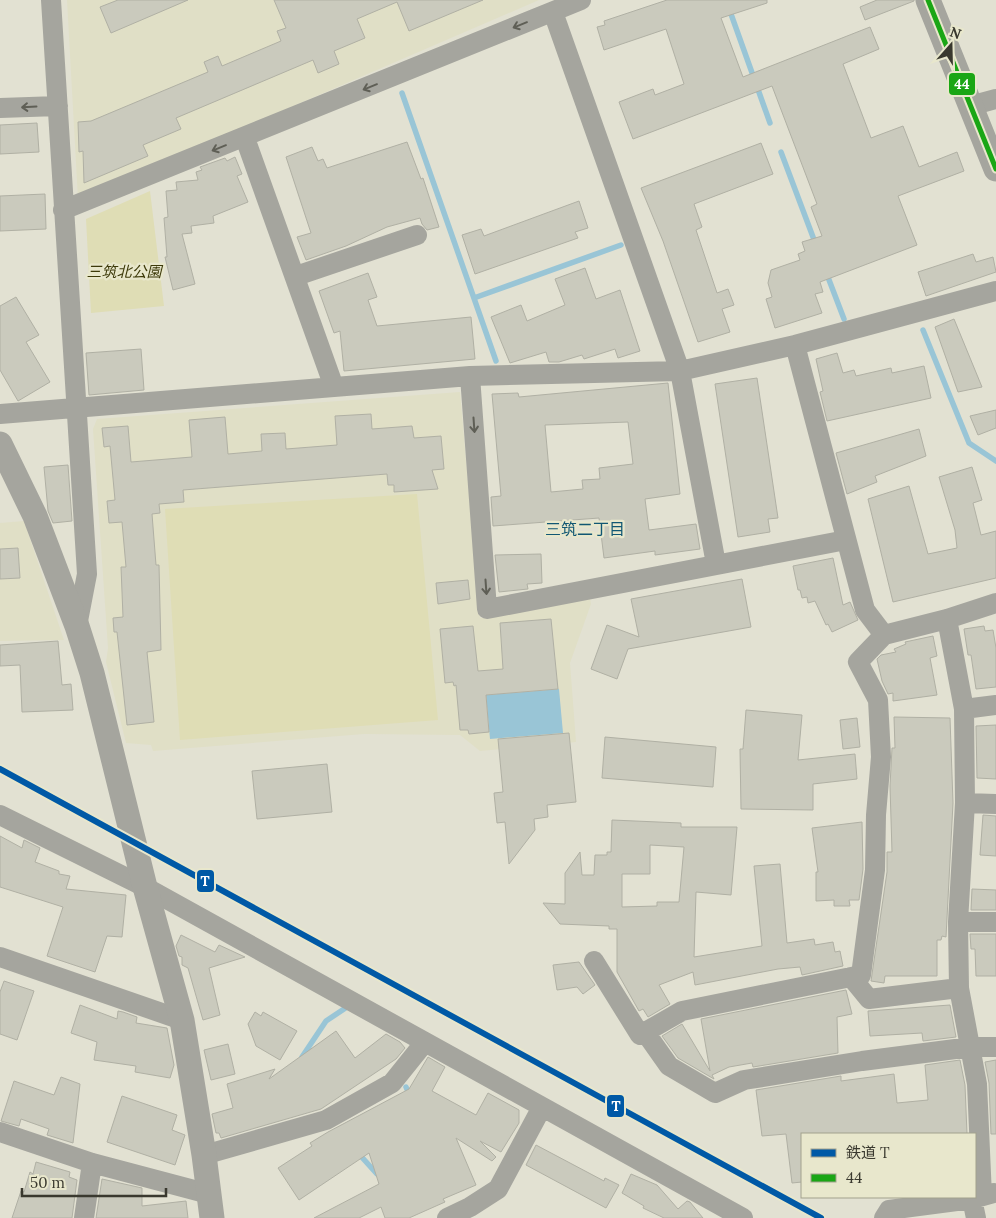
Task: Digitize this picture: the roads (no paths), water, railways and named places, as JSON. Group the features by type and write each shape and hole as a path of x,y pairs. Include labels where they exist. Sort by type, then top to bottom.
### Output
{"street":[{"path":"51,0 87,574 78,626"},
{"path":"63,210 245,138 581,0"},
{"path":"928,0 996,169"},
{"path":"553,12 680,371 716,564"},
{"path":"970,106 996,99"},
{"path":"0,108 58,106"},
{"path":"245,138 296,276 334,387"},
{"path":"296,276 417,235"},
{"path":"0,414 470,376 680,371 795,345 996,291"},
{"path":"795,345 865,610 884,635"},
{"path":"470,376 487,609 608,584 846,540"},
{"path":"0,444 35,516 78,626 92,673 145,887 182,1020 204,1155 210,1206 0,1132"},
{"path":"594,961 640,1035 682,1011 861,975 875,870 876,815 881,758 878,700 858,662 884,635 947,620 996,603"},
{"path":"947,620 964,709 965,803 958,922 960,988 977,1084 983,1196 976,1218"},
{"path":"964,709 996,705"},
{"path":"965,803 996,804"},
{"path":"0,815 145,887 743,1218"},
{"path":"958,922 996,922"},
{"path":"0,957 182,1020"},
{"path":"851,977 869,999 960,988"},
{"path":"645,1032 669,1066 715,1093 744,1080 862,1061 971,1047 996,1047"},
{"path":"204,1155 326,1120 392,1083 425,1042"},
{"path":"447,1218 475,1213 498,1189 542,1107"},
{"path":"84,1218 92,1163"},
{"path":"886,1214 972,1198"}],"water":[{"path":"559,689 563,733 490,739 486,695"}],"waterway":[{"path":"726,0 770,123"},
{"path":"402,93 496,361"},
{"path":"781,152 816,245"},
{"path":"474,298 621,245"},
{"path":"826,272 844,319"},
{"path":"923,330 969,443 996,461"},
{"path":"304,1059 302,1057 326,1021 347,1007"},
{"path":"406,1087 410,1096"},
{"path":"359,1154 377,1174"}],"rail line":[{"name":"T","path":"0,769 821,1218"}],"district":[{"name":"三筑二丁目","path":"585,529"}],"park label":[{"name":"三筑北公園","path":"124,272"}]}
